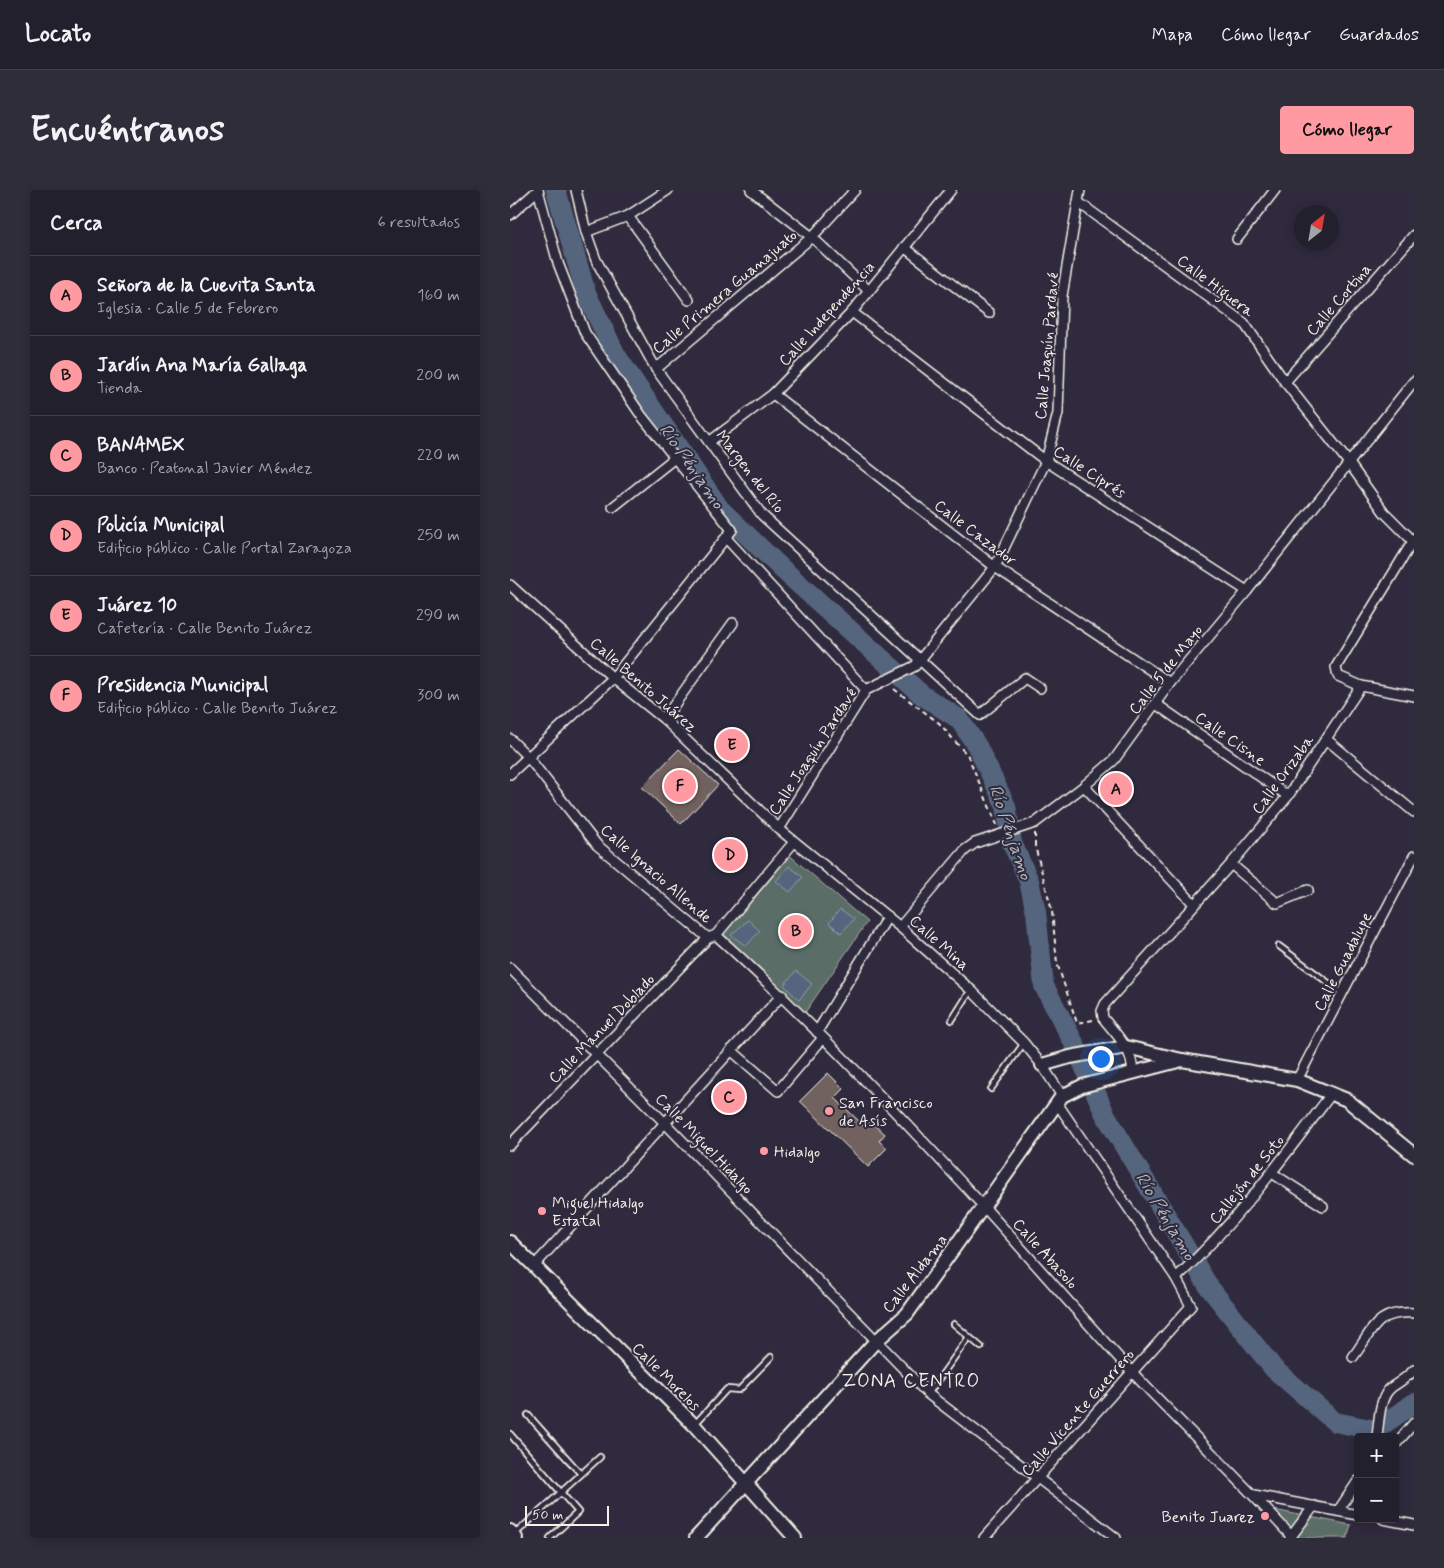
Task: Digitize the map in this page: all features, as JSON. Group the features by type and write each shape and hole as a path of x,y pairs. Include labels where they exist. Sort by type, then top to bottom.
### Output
{"street":[{"path":"510,215 538,190 558,263 585,333 641,415 732,530 613,678 510,774"},
{"name":"Margen del Río","path":"576,190 586,232 596,260 656,369 762,515 917,663 980,715 1025,678 1040,688"},
{"path":"586,232 628,216 668,190"},
{"path":"750,190 812,237 869,290"},
{"name":"Calle Primera Guanajuato","path":"656,369 812,237 855,190"},
{"name":"Calle Independencia","path":"709,442 773,394 852,312 951,190"},
{"name":"Calle Joaquín Pardavé","path":"779,829 866,690 893,678 917,663 995,567 1046,461 1058,413 1062,296 1080,190"},
{"path":"1237,239 1275,190"},
{"name":"Calle Higuera","path":"1078,202 1244,323 1284,382 1349,463 1384,512 1413,542"},
{"path":"628,216 690,300"},
{"name":"Calle Cortina","path":"1284,382 1414,235"},
{"path":"904,247 989,314"},
{"name":"Calle Ciprés","path":"852,312 1046,461 1247,591"},
{"name":"Calle 5 de Mayo","path":"900,926 965,850 975,843 1034,823 1084,786 1114,760 1170,683 1247,591 1414,381"},
{"name":"Calle Cazador","path":"773,394 995,567 1170,683"},
{"path":"613,507 676,457"},
{"path":"726,538 866,690"},
{"path":"1413,542 1336,667 1338,676 1361,686 1414,696"},
{"name":"Calle Benito Juárez","path":"510,585 613,678 664,719 779,829"},
{"path":"664,719 733,623"},
{"name":"Calle Orizaba","path":"1102,1014 1105,1004 1231,864 1288,796 1361,686"},
{"name":"Calle Cisne","path":"1156,704 1288,796"},
{"name":"Calle Ignacio Allende","path":"510,739 528,757 597,845 712,936 782,995"},
{"path":"1326,739 1414,812"},
{"path":"1084,786 1194,904"},
{"name":"Calle Mina","path":"779,829 900,926 971,990 1024,1043 1042,1066 1060,1100 1176,1278 1191,1306"},
{"name":"Calle Manuel Doblado","path":"510,1145 712,936 794,842"},
{"name":"Calle Guadalupe","path":"1297,1080 1414,856"},
{"path":"1231,864 1277,903 1308,890"},
{"path":"731,1050 778,1091 820,1035 888,916"},
{"name":"Calle Miguel Hidalgo","path":"510,968 664,1122 875,1342 928,1394 1116,1538"},
{"path":"534,1266 782,995"},
{"name":"Calle Abasolo","path":"782,995 984,1208 1132,1371 1253,1494 1290,1537"},
{"path":"1102,1014 1126,1047 1134,1064 1127,1075"},
{"path":"1042,1066 1070,1057 1126,1047 1182,1060 1297,1080 1347,1100 1414,1155"},
{"name":"Calle Aldama","path":"696,1538 875,1342 907,1314 1060,1100 1082,1086 1182,1060"},
{"name":"Callejón de Soto","path":"1176,1278 1212,1244 1272,1173 1332,1093"},
{"path":"1272,1173 1323,1206"},
{"name":"Calle Morelos","path":"510,1242 694,1425 747,1482 795,1538"},
{"name":"Calle Vicente Guerrero","path":"984,1538 1191,1306"},
{"path":"1353,1357 1382,1317 1391,1313 1414,1313"},
{"path":"1378,1433 1384,1396 1390,1388 1408,1378 1414,1370"},
{"path":"1399,1440 1414,1423"},
{"path":"1338,1511 1354,1488"},
{"path":"1253,1494 1354,1513"},
{"path":"1290,1537 1314,1506"},
{"path":"1399,1522 1414,1525"}],"lane":[{"path":"1278,946 1343,993"},
{"path":"952,1020 971,990"},
{"path":"991,1089 1024,1043"},
{"path":"954,1324 981,1346"},
{"path":"928,1394 970,1337"},
{"path":"694,1425 727,1389 740,1390 771,1357"},
{"path":"528,1415 581,1474"},
{"path":"510,1434 578,1512 550,1538"},
{"path":"513,1535 600,1457"}],"path":[{"path":"893,678 891,686 939,724 968,756 983,788 998,828 989,838"},
{"path":"1034,823 1035,846 1052,911 1057,962 1077,1024 1102,1014"}],"green space":[{"path":"787,853 867,922 804,1014 720,936"},
{"path":"1269,1509 1351,1525 1347,1538 1295,1538"}],"water":[{"path":"789,866 803,877 790,892 776,881"},
{"path":"840,909 854,919 841,933 829,923"},
{"path":"748,920 760,931 746,946 731,935"},
{"path":"796,971 812,984 799,1000 784,985"}],"building":[{"path":"679,749 718,785 681,824 642,787"},
{"name":"San Francisco de Asís","path":"828,1073 844,1089 835,1098 865,1127 871,1121 885,1134 879,1141 887,1148 868,1167 800,1101"}],"waterway":[{"name":"Río Pénjamo","path":"556,190 586,293 616,355 720,509 781,568 922,695 959,719 977,746 1006,806 1012,843 1029,881 1036,912 1044,986 1075,1045 1105,1114 1209,1287 1274,1369 1335,1422 1375,1430 1414,1403"}],"place":[{"name":"Juárez 10","path":"732,745"},
{"name":"Presidencia Municipal","path":"680,786"},
{"name":"Señora de la Cuevita Santa","path":"1116,789"},
{"name":"Policía Municipal","path":"730,855"},
{"name":"Jardín Ana María Gallaga","path":"796,931"},
{"name":"BANAMEX","path":"729,1097"},
{"name":"San Francisco de Asís","path":"829,1111"},
{"name":"Hidalgo","path":"764,1151"},
{"name":"Miguel Hidalgo Estatal","path":"542,1211"},
{"name":"Benito Juarez","path":"1265,1516"}],"district":[{"name":"ZONA CENTRO","path":"911,1380"}]}
